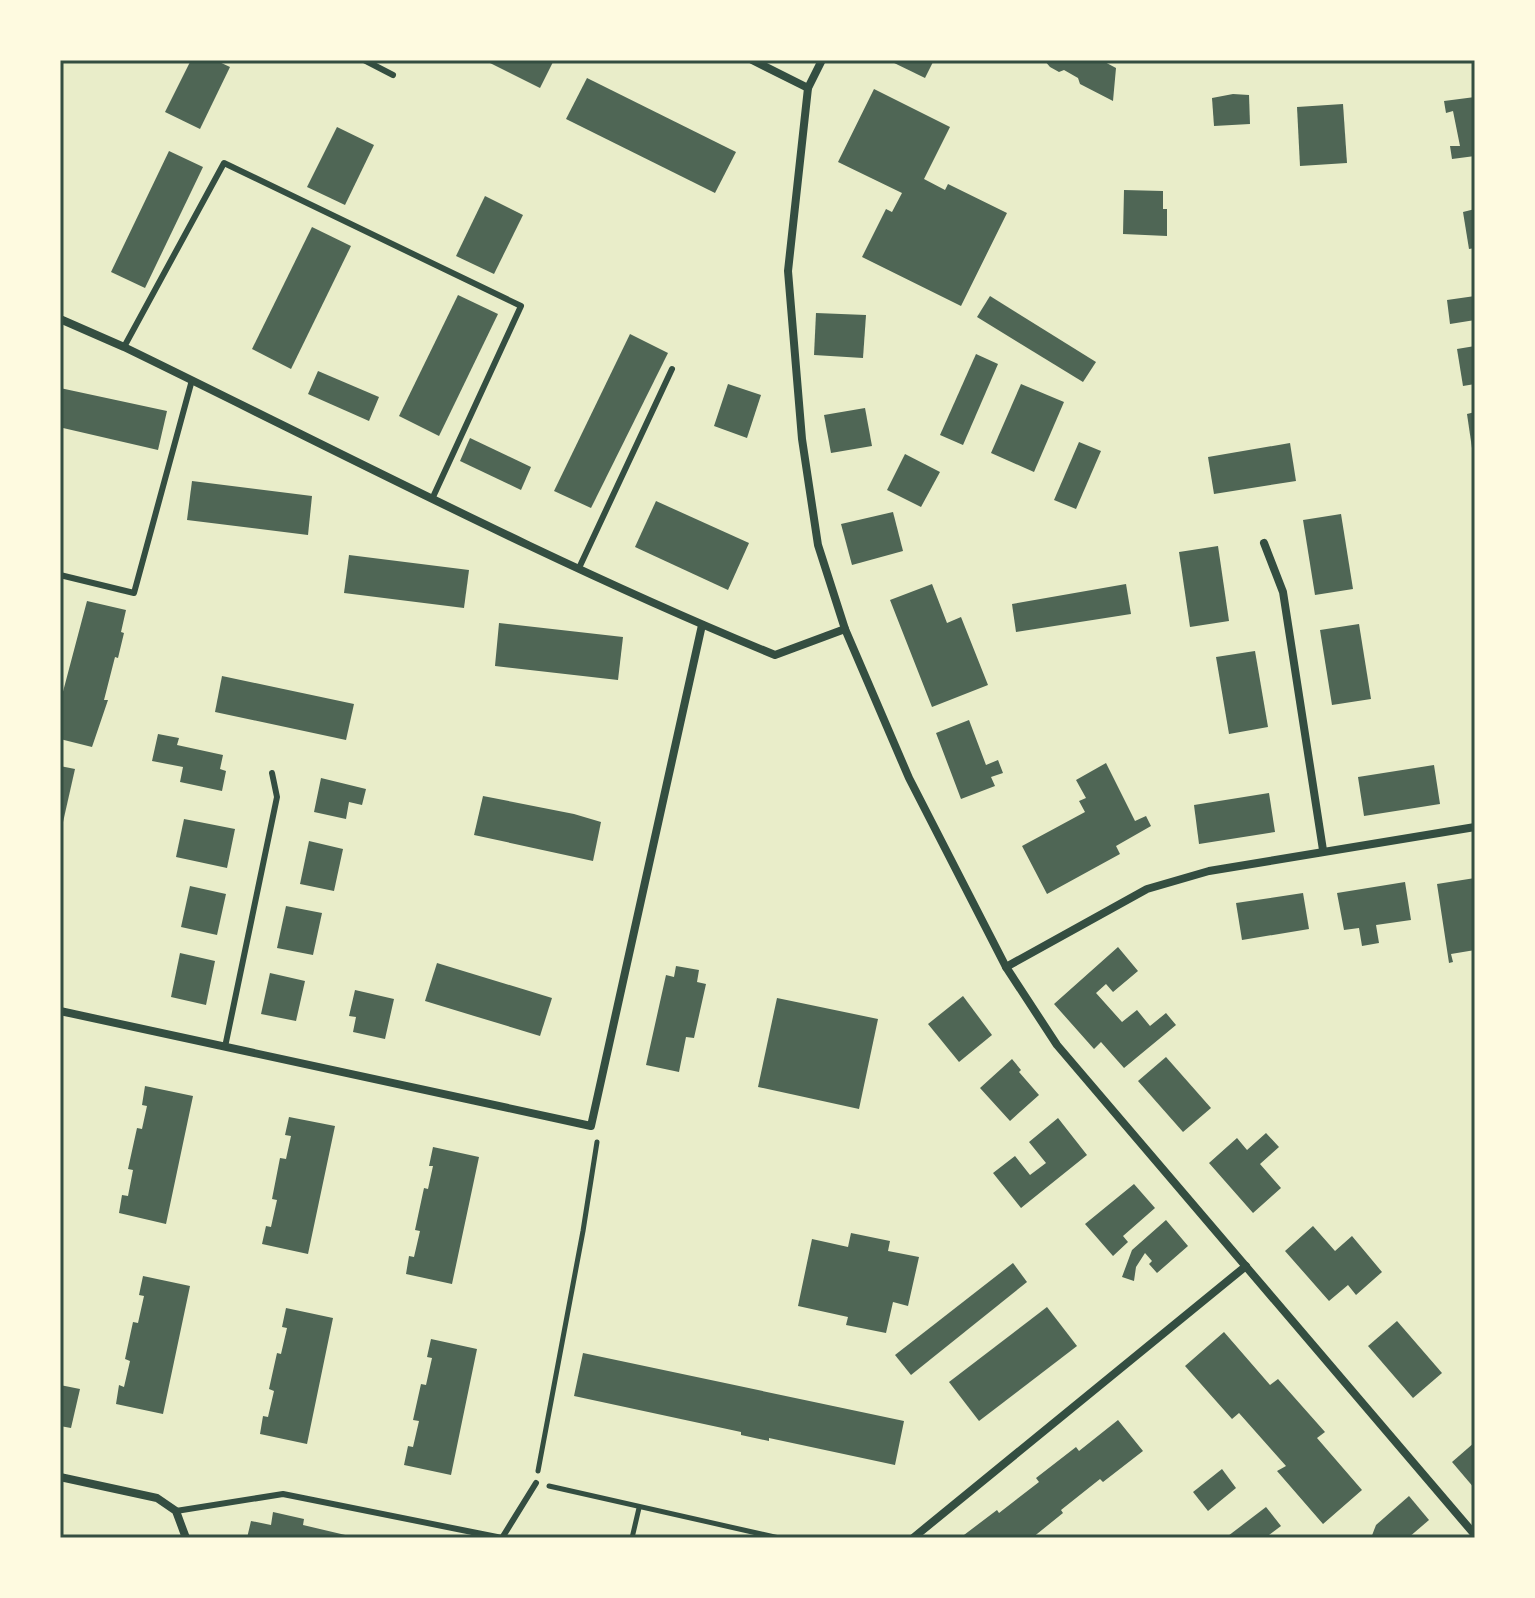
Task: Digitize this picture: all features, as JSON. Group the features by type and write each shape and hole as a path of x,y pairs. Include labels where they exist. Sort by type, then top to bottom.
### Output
{"street":[{"path":"752,60 808,88"},
{"path":"822,60 808,88 788,271 802,439 818,545 845,629 909,778 1006,967 1057,1045 1475,1535"},
{"path":"60,319 124,347 579,568 775,655 845,629"},
{"path":"1264,543 1283,592 1323,850"},
{"path":"60,1011 591,1126 702,625"},
{"path":"1006,967 1147,889 1209,871 1475,827"},
{"path":"913,1538 1246,1266"},
{"path":"60,1477 157,1498 176,1511 186,1538"}],"lane":[{"path":"364,60 393,75"},
{"path":"124,347 224,163 521,306 433,497"},
{"path":"579,568 672,369"},
{"path":"60,575 134,593 192,380"},
{"path":"225,1047 277,797 272,773"},
{"path":"176,1511 283,1494 502,1538 536,1483"}],"path":[{"path":"591,1126 597,1137 583,1231 536,1483 779,1538"},
{"path":"632,1538 639,1507"}],"building":[{"path":"191,60 215,60 230,67 200,129 165,112"},
{"path":"484,60 554,60 540,88"},
{"path":"888,60 934,60 925,78"},
{"path":"1044,60 1101,60 1116,68 1113,101 1080,84 1078,78 1064,70 1059,72 1050,67"},
{"path":"587,78 736,152 715,193 566,119"},
{"path":"874,89 950,127 924,179 945,190 948,184 1007,213 961,306 862,257 886,209 892,212 902,193 838,162"},
{"path":"1249,95 1250,124 1214,126 1212,98"},
{"path":"1475,97 1475,156 1452,159 1450,146 1460,146 1453,111 1446,113 1444,101"},
{"path":"1343,104 1347,163 1300,166 1297,107"},
{"path":"337,127 374,145 345,205 307,187"},
{"path":"169,151 203,167 145,288 111,272"},
{"path":"1124,190 1163,191 1167,236 1123,234"},
{"path":"485,196 523,215 494,274 456,256"},
{"path":"1475,209 1475,248 1469,249 1463,212"},
{"path":"312,227 351,246 291,369 252,349"},
{"path":"458,295 498,314 439,436 399,416"},
{"path":"990,296 1096,362 1083,382 977,317"},
{"path":"1475,296 1475,320 1450,324 1447,300"},
{"path":"816,313 866,315 863,358 814,355"},
{"path":"630,334 668,353 591,508 554,491"},
{"path":"1475,346 1475,384 1463,386 1457,349"},
{"path":"976,354 998,364 963,445 940,435"},
{"path":"318,371 379,397 369,421 308,394"},
{"path":"728,384 761,395 747,438 714,426"},
{"path":"1021,384 1064,402 1034,472 991,453"},
{"path":"60,388 167,411 158,450 63,428 60,435"},
{"path":"865,408 872,446 831,453 824,415"},
{"path":"1475,412 1475,454 1473,455 1467,414"},
{"path":"470,438 531,467 521,490 460,461"},
{"path":"1079,442 1101,451 1076,509 1054,500"},
{"path":"1290,443 1296,481 1214,494 1208,457"},
{"path":"905,454 940,472 921,507 887,490"},
{"path":"192,481 312,496 308,535 187,520"},
{"path":"656,501 749,543 728,590 635,547"},
{"path":"893,512 903,551 852,565 841,524"},
{"path":"1341,514 1353,589 1315,595 1303,520"},
{"path":"1218,546 1229,621 1190,627 1179,552"},
{"path":"349,555 469,570 464,608 344,593"},
{"path":"932,584 947,623 961,617 988,685 932,707 890,600"},
{"path":"1126,584 1131,614 1016,632 1012,604"},
{"path":"87,601 126,610 118,658 115,657 104,700 108,700 92,747 60,739 60,703"},
{"path":"499,623 623,637 618,680 495,666"},
{"path":"1359,624 1371,699 1332,705 1320,630"},
{"path":"1255,651 1268,727 1229,734 1216,657"},
{"path":"222,676 354,704 346,740 215,712"},
{"path":"969,720 986,765 998,760 1003,773 991,777 995,786 961,799 936,733"},
{"path":"158,734 179,738 177,745 223,755 220,769 226,771 222,791 180,782 183,767 152,761"},
{"path":"1106,763 1135,821 1146,816 1151,826 1116,846 1120,854 1047,894 1022,846 1085,812 1079,801 1086,798 1076,780"},
{"path":"1434,765 1440,804 1364,816 1358,777"},
{"path":"60,766 75,769 61,831 60,831"},
{"path":"321,778 366,789 362,805 349,802 346,819 314,812"},
{"path":"1269,793 1275,832 1199,844 1194,805"},
{"path":"483,796 601,822 593,861 474,835"},
{"path":"184,819 235,829 227,868 176,857"},
{"path":"309,841 343,849 334,891 300,884"},
{"path":"1475,878 1475,950 1451,954 1453,962 1449,963 1437,884"},
{"path":"1405,882 1411,920 1376,925 1379,943 1362,946 1359,928 1344,930 1337,893"},
{"path":"190,886 226,894 217,935 181,927"},
{"path":"1303,893 1309,929 1242,940 1236,903"},
{"path":"286,906 322,913 313,955 277,948"},
{"path":"1118,947 1138,971 1113,992 1106,984 1096,993 1122,1022 1137,1010 1150,1026 1166,1013 1176,1025 1124,1068 1101,1042 1094,1049 1054,1004"},
{"path":"180,953 215,961 206,1005 171,997"},
{"path":"437,963 552,998 540,1036 425,1001"},
{"path":"676,966 699,970 697,982 706,984 694,1038 686,1037 679,1072 646,1065 666,975 674,977"},
{"path":"270,973 305,981 296,1021 261,1014"},
{"path":"355,990 394,999 385,1039 353,1032 356,1017 349,1016"},
{"path":"963,996 992,1035 959,1062 928,1024"},
{"path":"777,998 878,1019 859,1109 758,1087"},
{"path":"1166,1057 1211,1108 1183,1132 1138,1081"},
{"path":"1012,1059 1039,1095 1010,1121 980,1088"},
{"path":"145,1086 193,1096 166,1224 119,1213 122,1195 128,1196 133,1170 128,1169 137,1128 142,1129 147,1106 142,1105"},
{"path":"289,1117 335,1126 308,1254 262,1244 266,1226 271,1227 277,1200 272,1199 280,1158 286,1159 291,1136 285,1135"},
{"path":"1058,1118 1087,1155 1021,1208 993,1173 1015,1156 1030,1175 1046,1163 1029,1142"},
{"path":"1266,1133 1279,1147 1260,1164 1281,1188 1253,1213 1209,1163 1237,1138 1247,1150"},
{"path":"433,1147 479,1157 452,1284 406,1274 409,1256 414,1257 420,1231 415,1230 424,1188 428,1189 433,1166 429,1166"},
{"path":"1134,1184 1155,1208 1123,1236 1128,1242 1113,1256 1085,1224"},
{"path":"1166,1220 1188,1246 1157,1273 1145,1253 1136,1267 1134,1281 1122,1277 1132,1250"},
{"path":"1313,1226 1335,1251 1352,1236 1382,1272 1356,1295 1348,1285 1329,1301 1285,1251"},
{"path":"851,1233 890,1241 888,1251 919,1257 908,1306 893,1302 886,1333 846,1325 848,1317 798,1306 812,1239 848,1247"},
{"path":"1013,1263 1027,1282 911,1375 895,1355"},
{"path":"143,1276 190,1286 163,1414 116,1404 119,1385 124,1387 130,1361 125,1359 133,1322 138,1323 144,1296 139,1295"},
{"path":"1047,1307 1077,1346 979,1421 949,1382"},
{"path":"286,1308 333,1318 307,1444 260,1434 263,1416 268,1417 274,1391 269,1389 277,1353 281,1354 287,1328 282,1327"},
{"path":"1397,1321 1442,1373 1413,1398 1368,1346"},
{"path":"1224,1332 1270,1385 1278,1379 1325,1432 1317,1438 1362,1490 1323,1524 1277,1471 1286,1466 1239,1413 1232,1419 1185,1366"},
{"path":"431,1339 477,1349 451,1475 404,1465 408,1446 413,1447 419,1421 413,1420 421,1384 426,1385 432,1358 427,1357"},
{"path":"583,1353 904,1421 895,1465 769,1438 769,1441 741,1435 741,1432 574,1396"},
{"path":"60,1385 80,1389 71,1428 60,1426"},
{"path":"1118,1420 1143,1451 1103,1482 1100,1479 1032,1538 960,1538 1039,1482 1036,1478 1076,1447 1079,1451"},
{"path":"1475,1442 1475,1489 1452,1462"},
{"path":"1222,1469 1236,1488 1208,1511 1193,1492"},
{"path":"1409,1496 1429,1520 1408,1538 1371,1538 1376,1525"},
{"path":"1266,1507 1281,1526 1265,1538 1229,1538 1228,1536"},
{"path":"273,1512 304,1519 303,1525 358,1538 247,1538 251,1521 271,1525"}]}
